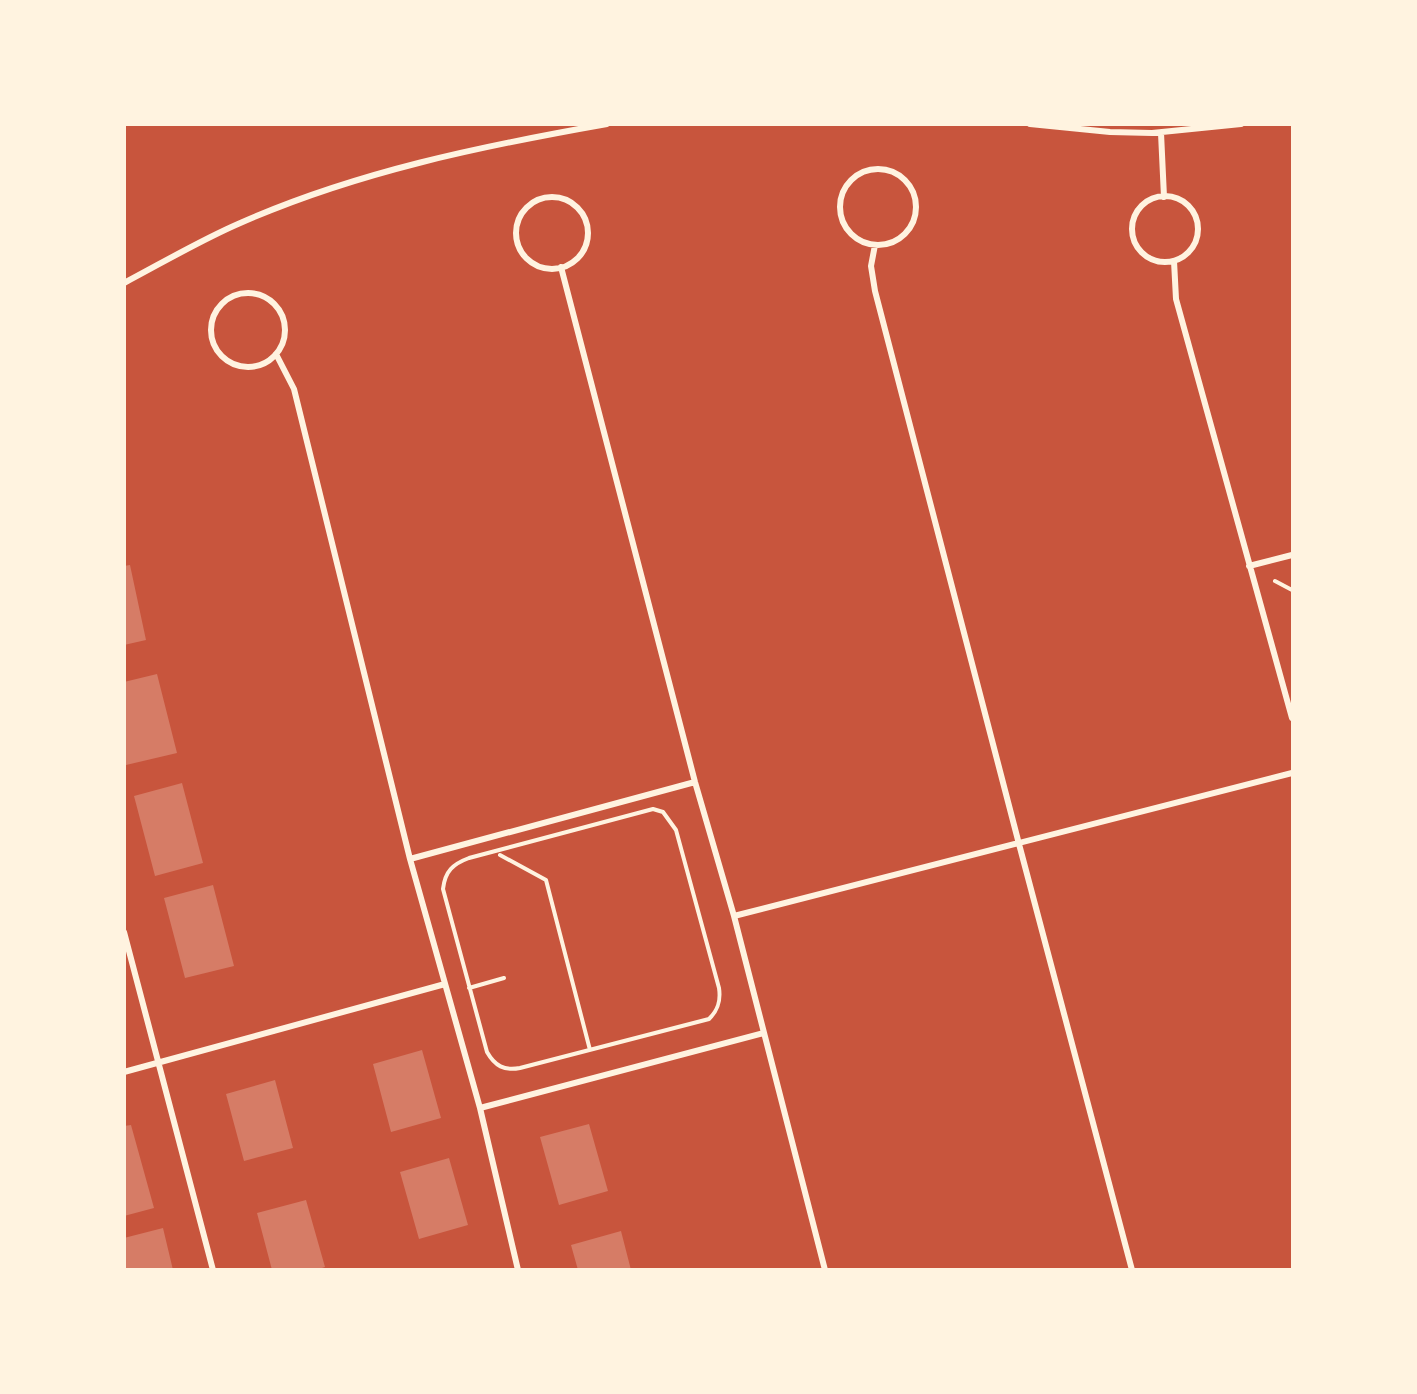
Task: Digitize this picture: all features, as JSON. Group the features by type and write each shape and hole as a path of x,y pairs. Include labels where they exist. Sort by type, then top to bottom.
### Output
{"street":[{"path":"124,283 239,223 391,170 538,136 607,124"},
{"path":"1030,124 1110,132 1161,133 1240,124"},
{"path":"1161,133 1164,197"},
{"path":"877,169 895,173 909,184 915,196 916,208 914,220 908,231 887,244 875,245 857,238 844,224 841,199 854,177 865,171 877,169"},
{"path":"1164,197 1180,200 1189,206 1198,226 1197,238 1192,248 1174,261 1163,262 1153,260 1144,254 1133,237 1135,216 1141,207 1149,200 1164,197"},
{"path":"541,198 564,199 574,204 587,223 588,234 580,256 561,267 548,268 537,265 526,258 520,248 517,224 522,213 530,204 541,198"},
{"path":"875,245 871,266 875,291 1132,1269"},
{"path":"1174,261 1176,299 1293,718"},
{"path":"561,267 695,782 734,916 825,1269"},
{"path":"248,292 260,294 271,300 279,309 284,320 285,333 276,354 266,362 249,366 231,362 221,355 214,345 211,333 212,321 217,309 236,294 248,292"},
{"path":"276,354 294,389 410,859 480,1108 518,1269"},
{"path":"1249,566 1293,555"},
{"path":"734,916 1293,773"},
{"path":"410,859 695,782"},
{"path":"124,932 213,1269"},
{"path":"124,1072 445,984"},
{"path":"480,1108 764,1033"}],"path":[{"path":"653,809 663,812 676,830 719,988 718,1006 709,1019 520,1068 509,1070 492,1062 487,1052 443,889 444,879 457,862 494,851 653,809"},
{"path":"494,851 546,880 590,1050"},
{"path":"469,988 504,978"}],"building":[{"path":"130,565 146,640 124,645 124,566"},
{"path":"157,674 177,753 126,765 124,757 124,682"},
{"path":"182,783 203,863 155,876 134,796"},
{"path":"213,885 234,966 185,978 164,898"},
{"path":"422,1050 441,1118 391,1132 373,1064"},
{"path":"275,1080 293,1148 244,1161 226,1094"},
{"path":"589,1124 608,1191 559,1205 540,1137"},
{"path":"131,1125 154,1208 124,1216 124,1126"},
{"path":"449,1158 468,1225 419,1239 400,1172"},
{"path":"306,1200 325,1267 316,1270 272,1270 257,1213"},
{"path":"163,1228 173,1270 124,1270 124,1238"},
{"path":"621,1231 631,1270 578,1270 571,1245"}]}
